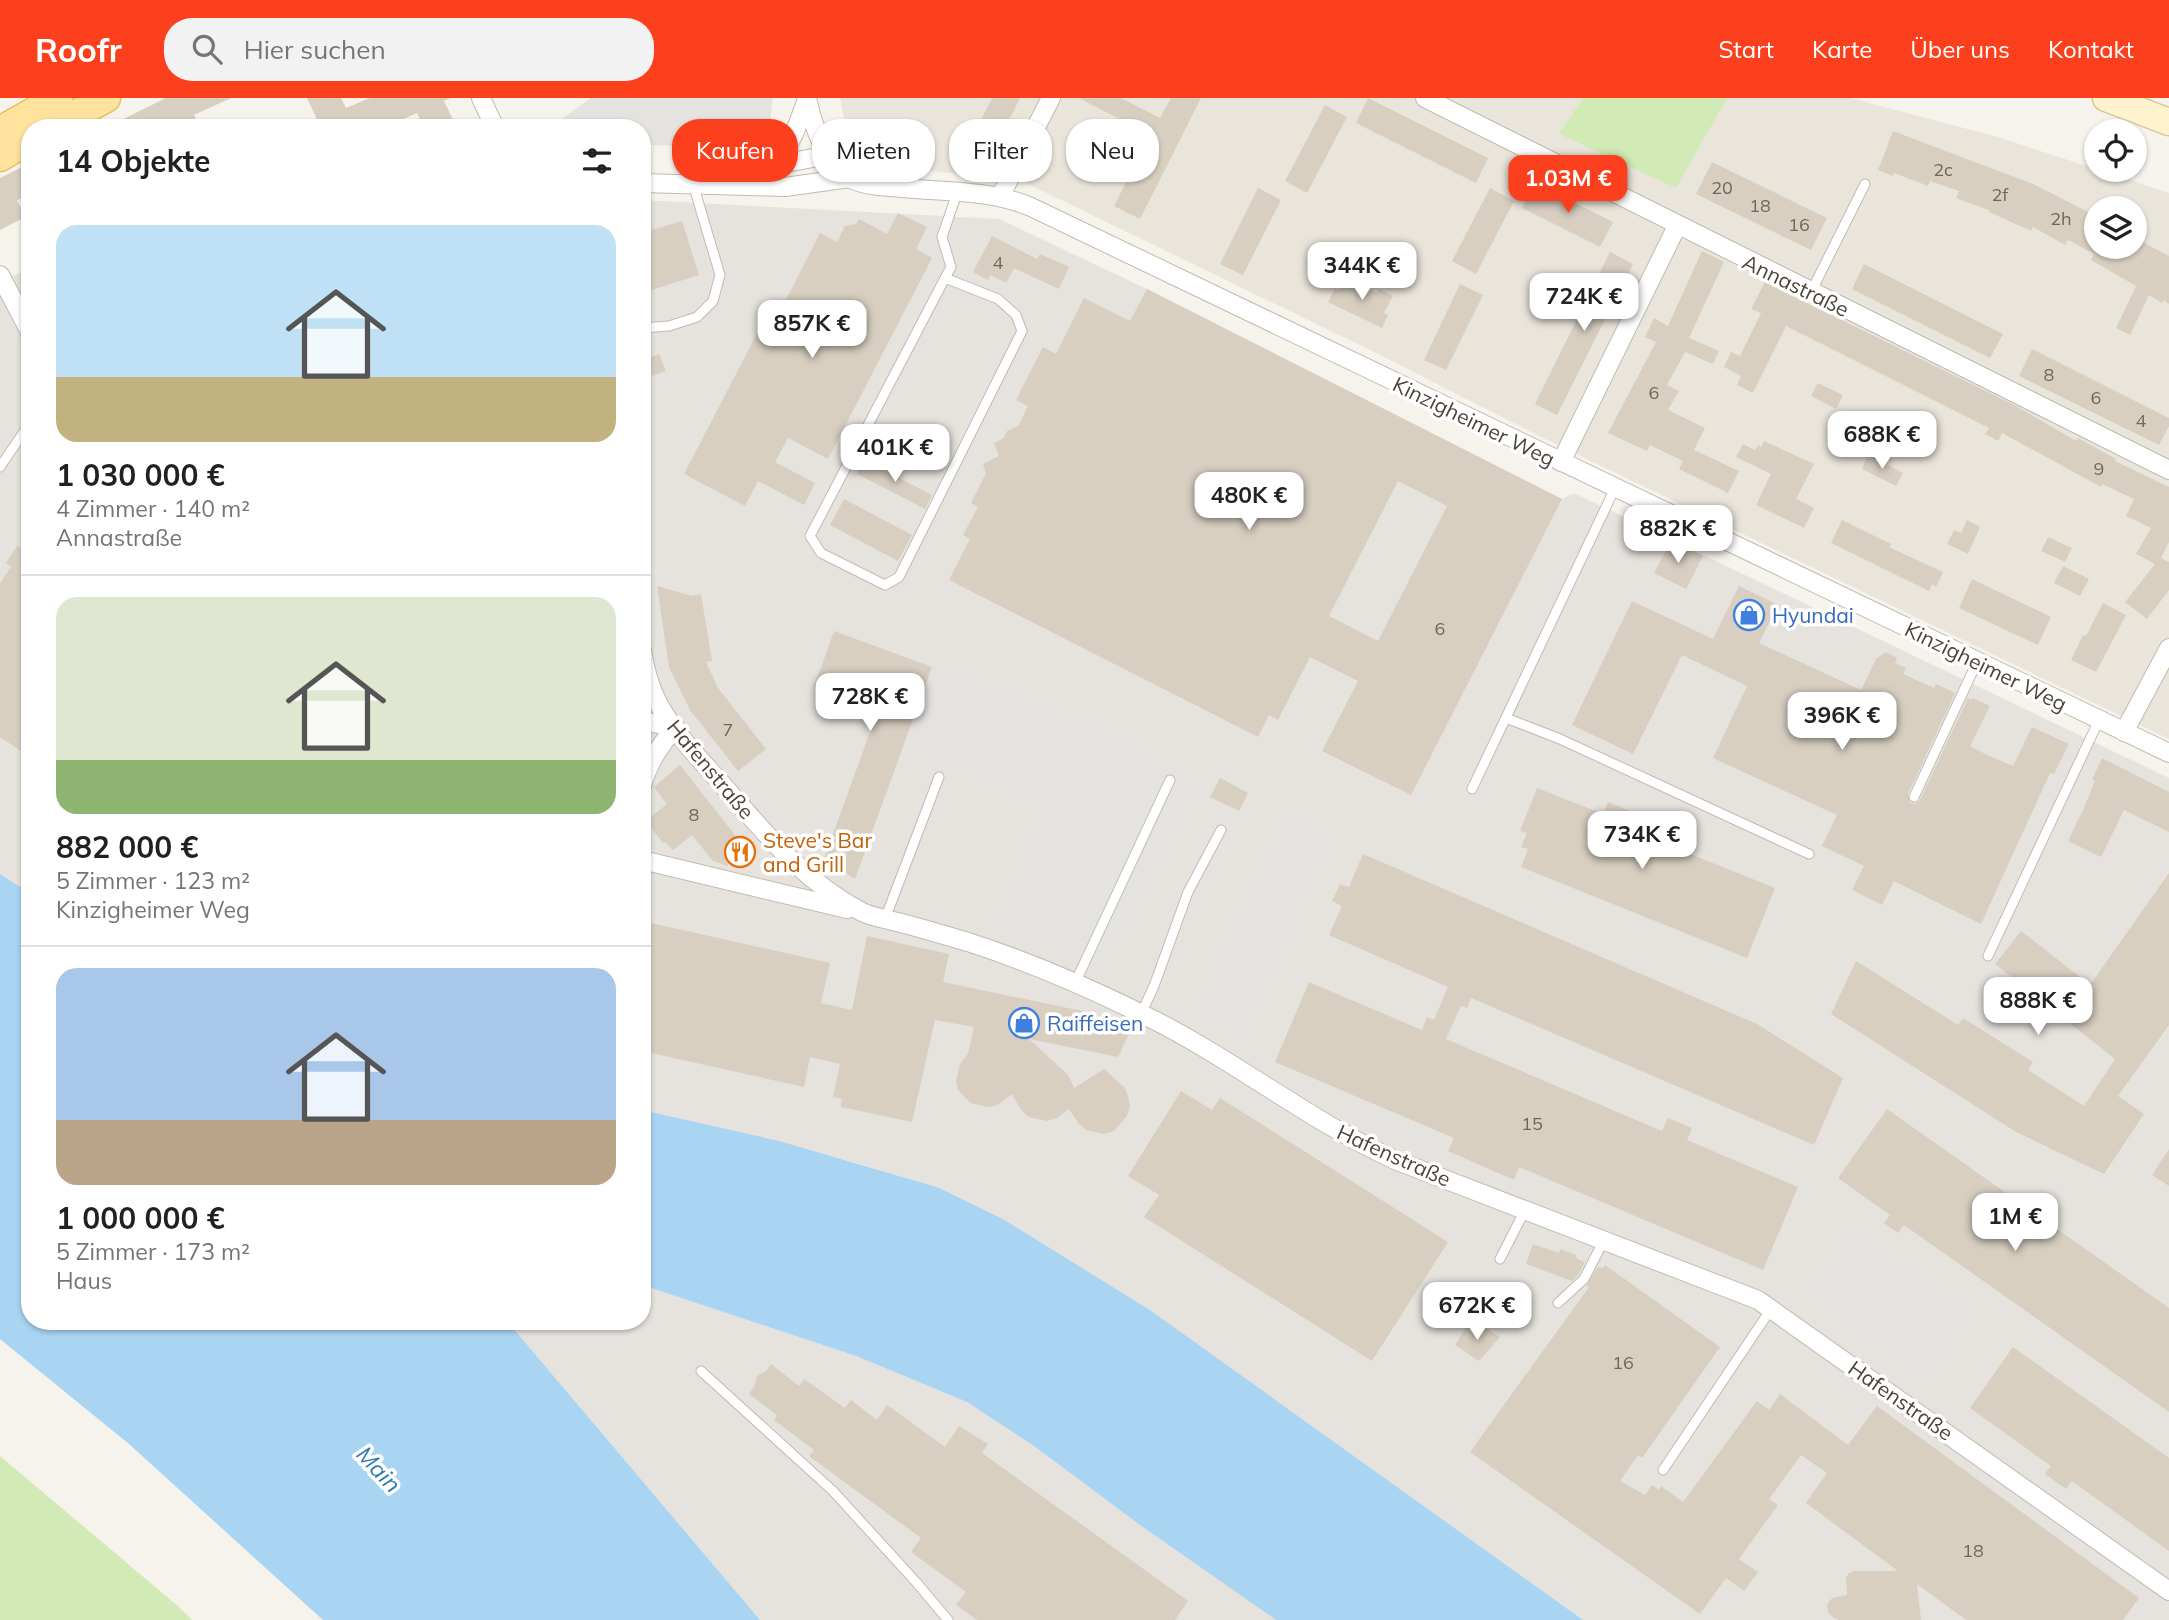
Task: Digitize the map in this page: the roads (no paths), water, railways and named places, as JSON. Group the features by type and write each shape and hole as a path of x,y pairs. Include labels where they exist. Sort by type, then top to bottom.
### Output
{"main road":[{"path":"21,119 58,98"},
{"path":"67,119 106,98"},
{"path":"2106,98 2169,122"},
{"path":"0,131 21,119"},
{"path":"0,157 21,144"}],"street":[{"path":"481,98 491,119"},
{"path":"1000,197 1051,98"},
{"name":"Annastraße","path":"1425,98 2169,470"},
{"path":"807,99 814,119"},
{"path":"798,125 807,99"},
{"path":"724,185 731,182"},
{"path":"651,183 785,187 821,182"},
{"name":"Kinzigheimer Weg","path":"865,182 883,187 1014,199 2169,753"},
{"path":"1561,463 1677,226"},
{"path":"0,275 21,315"},
{"path":"2124,732 2169,648"},
{"name":"Hafenstraße","path":"651,687 658,704 688,746 790,860 830,892 864,913 1008,955 1075,983 1219,1055 1363,1145 1395,1160 1758,1300 2169,1591"},
{"path":"651,723 675,727"},
{"path":"651,762 657,749 675,727"},
{"path":"651,862 864,913"}],"lane":[{"path":"651,327 669,326 697,317 713,301 720,275 693,184"},
{"path":"1811,292 1865,184"},
{"path":"944,278 998,299 1016,315 1022,331 899,577 885,585 821,553 810,536 944,278 951,267 942,237 957,193"},
{"path":"0,467 21,436"},
{"path":"1472,789 1615,488"},
{"path":"1914,797 1977,662"},
{"path":"1506,718 1560,739 1809,854"},
{"path":"1988,956 2099,720"},
{"path":"886,919 939,777"},
{"path":"1075,983 1170,780"},
{"path":"1141,1014 1188,892 1221,830"},
{"path":"1500,1259 1525,1210"},
{"path":"1558,1303 1584,1279 1604,1240"},
{"path":"1663,1470 1772,1309"},
{"path":"701,1371 833,1491 947,1620"}],"water":[{"name":"Main","path":"0,874 21,887 21,1330 515,1330 760,1620 323,1620 129,1444 0,1339"},
{"path":"651,1112 779,1141 937,1187 1003,1219 1150,1310 1583,1620 1276,1620 1140,1525 1034,1446 967,1402 856,1356 651,1288"}],"place":[{"name":"Hyundai","path":"1749,615"},
{"name":"Steve's Bar and Grill","path":"740,852"},
{"name":"Raiffeisen","path":"1024,1023"}]}
